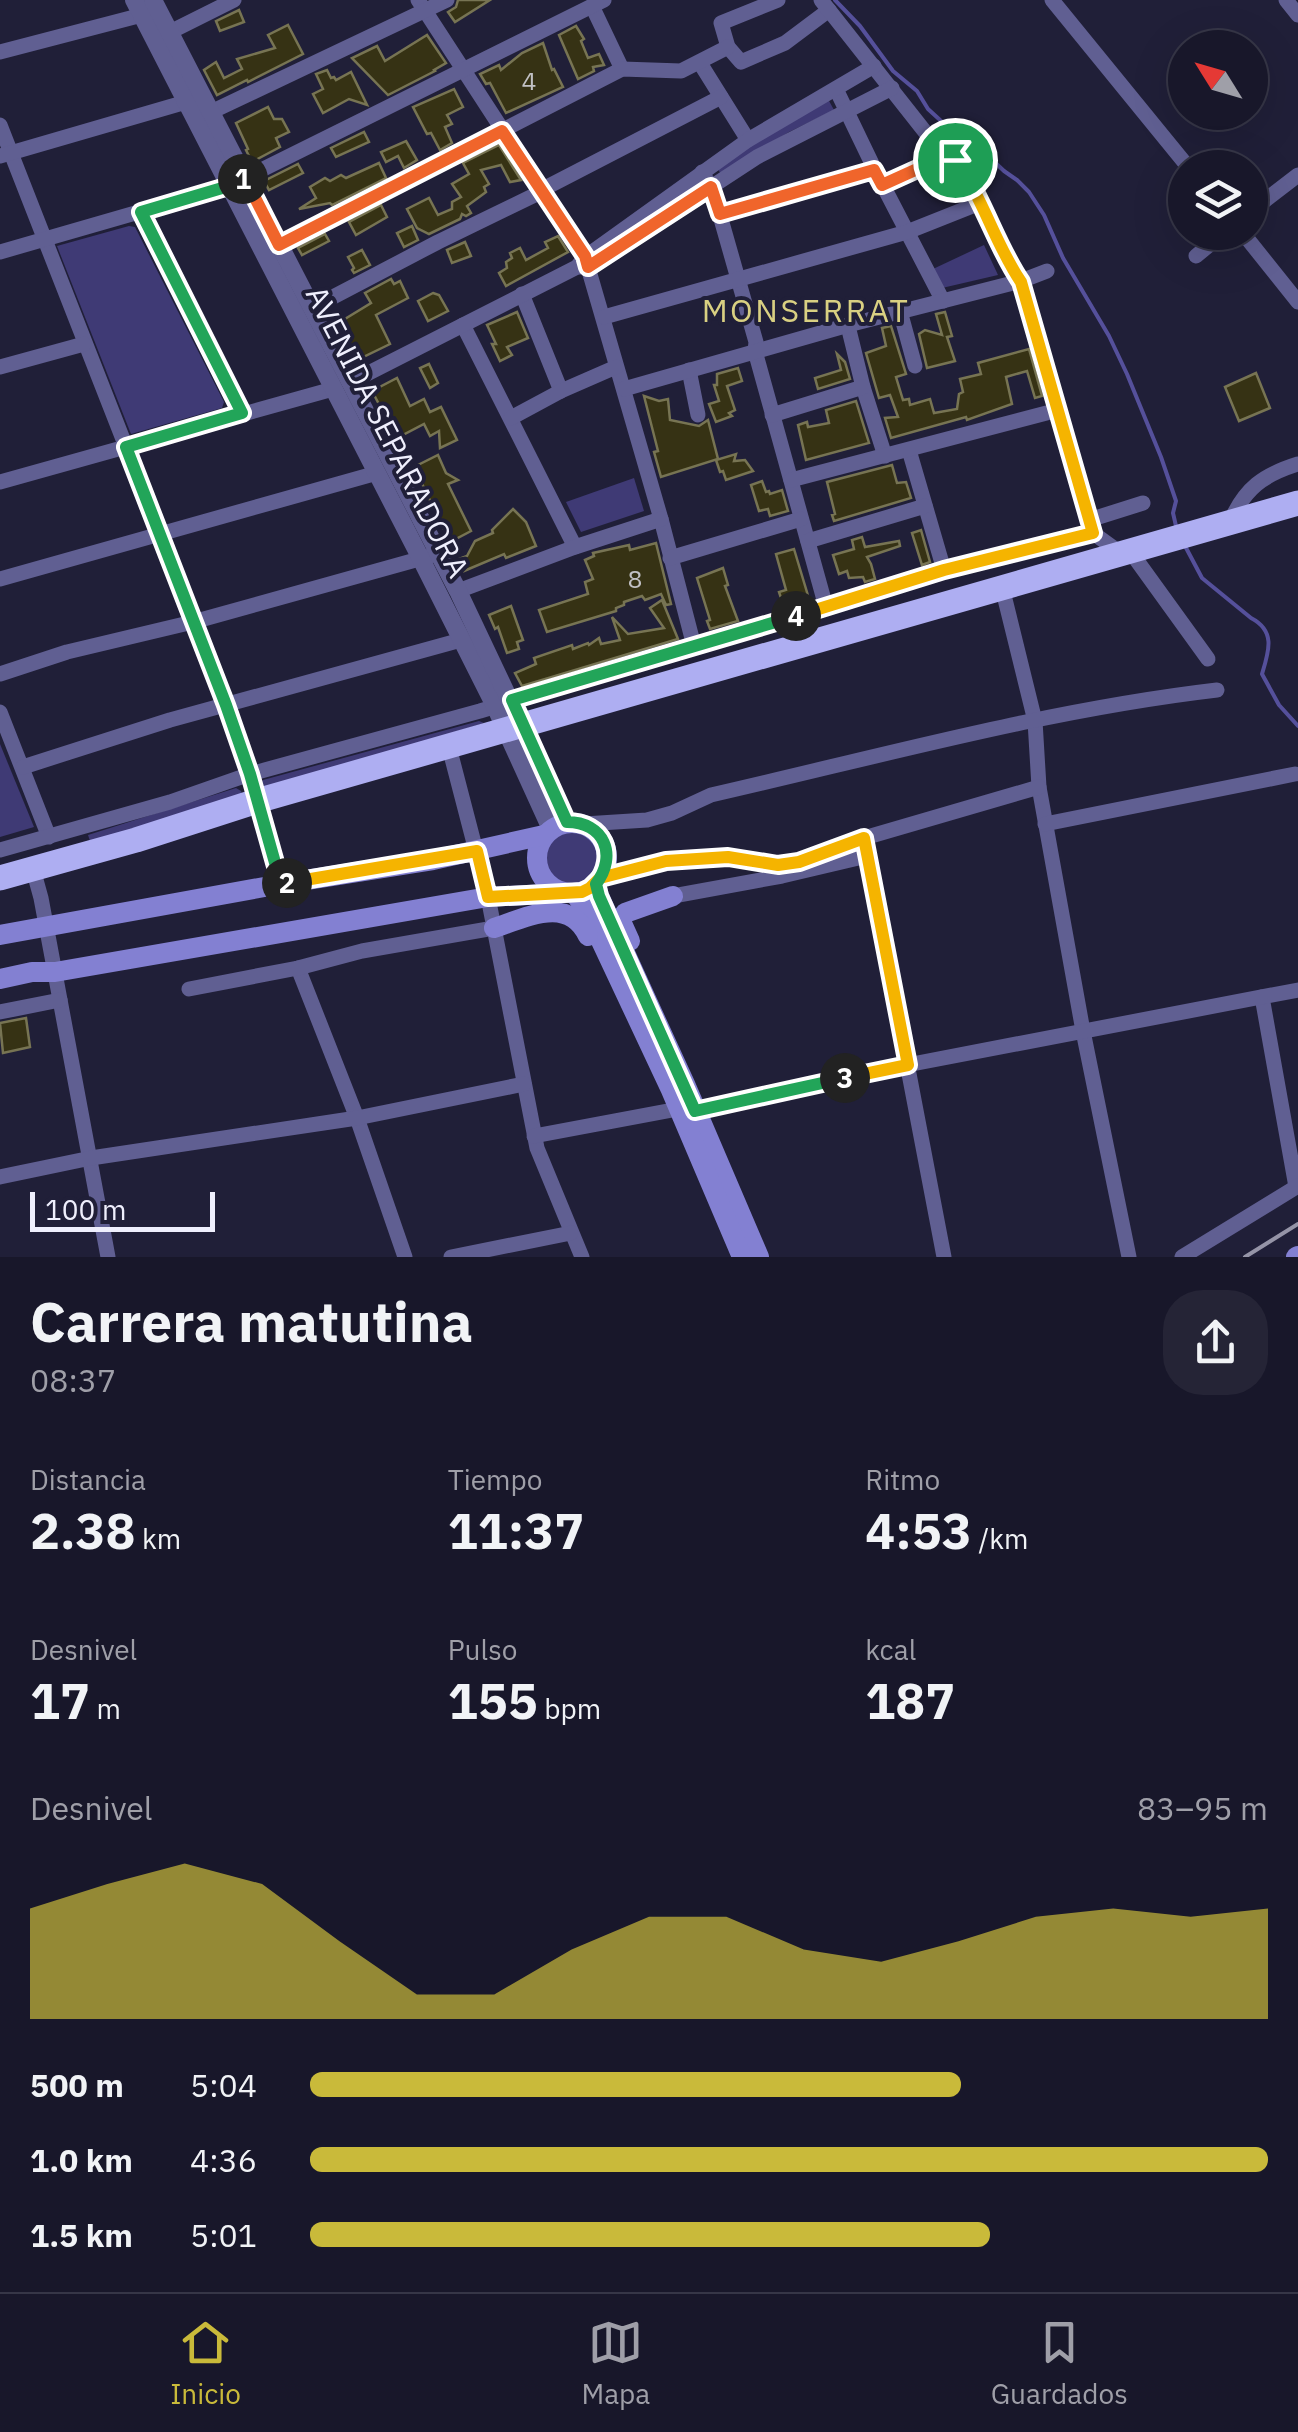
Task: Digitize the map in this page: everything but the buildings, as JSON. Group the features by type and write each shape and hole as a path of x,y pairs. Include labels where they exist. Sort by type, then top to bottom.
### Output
{"highway":[{"path":"0,878 449,746 508,715 1002,588 1298,503"}],"main road":[{"path":"561,828 537,852 538,870 548,885 569,893 586,909 673,1077"},
{"path":"0,935 477,851 561,828 598,833 606,847 607,864 598,881 590,888 569,893 488,897 0,979"},
{"path":"598,881 599,896 742,1257"},
{"path":"672,896 625,912 621,922 681,1058 673,1077"},
{"path":"494,928 558,911 572,915 580,922 637,1040 673,1077"},
{"path":"686,1110 759,1257"}],"street":[{"path":"170,32 234,0"},
{"path":"210,112 422,6 447,0"},
{"path":"778,0 721,23 728,47 740,62 785,43 825,5 936,147 955,160 1021,282 1091,527 1133,550 1208,659"},
{"path":"1052,0 1174,150"},
{"path":"1286,0 1298,15"},
{"path":"0,252 237,182 598,3 622,69"},
{"path":"0,52 143,5"},
{"name":"AVENIDA SEPARADORA","path":"143,5 170,32 210,112 237,182 430,556 462,640 508,715"},
{"name":"AVENIDA SEPARADORA","path":"143,5 186,102 279,245 312,308 378,474 430,556 458,591 508,715"},
{"path":"422,6 543,192 584,263 604,317 694,646"},
{"path":"279,245 622,69 681,71 728,47"},
{"path":"700,63 748,140"},
{"path":"584,263 748,140 874,66"},
{"path":"0,482 342,385 584,263 769,150 892,88"},
{"path":"836,89 943,300"},
{"path":"312,308 543,192 720,97"},
{"path":"5,154 186,102"},
{"path":"0,125 5,154 44,239 226,705 281,884"},
{"path":"720,214 878,178 946,156"},
{"path":"702,172 720,214 826,607"},
{"path":"1268,198 1298,175"},
{"path":"604,317 907,232 980,204"},
{"path":"141,212 242,413"},
{"path":"1196,256 1203,250"},
{"path":"1256,250 1298,302"},
{"path":"624,390 900,311 1021,282 1047,271"},
{"path":"522,294 560,391"},
{"path":"900,311 914,366"},
{"path":"464,325 575,546"},
{"path":"848,326 885,456"},
{"path":"0,368 84,344"},
{"path":"511,418 616,366"},
{"path":"688,370 698,415"},
{"path":"772,416 863,387"},
{"path":"792,480 1058,410"},
{"path":"909,450 944,570"},
{"path":"1230,522 1251,486 1298,464"},
{"path":"0,579 378,474"},
{"path":"0,850 170,802 250,774 508,715 694,646 1091,527 1142,503"},
{"path":"808,541 926,506"},
{"path":"670,558 801,519"},
{"path":"458,591 575,546 661,520"},
{"path":"0,674 67,652 193,622 430,556"},
{"path":"1002,588 1035,720 1045,824 1129,1257"},
{"path":"22,767 170,720 462,640"},
{"path":"508,715 561,828 647,820 711,795 1035,720 1217,690"},
{"path":"0,712 22,767 73,858"},
{"path":"449,746 488,897 536,1148 582,1257"},
{"path":"1045,824 1295,774"},
{"path":"598,881 666,861 728,857 778,865 799,862 864,838 1039,788"},
{"path":"864,838 944,1257"},
{"path":"672,896 867,856"},
{"path":"33,869 108,1257"},
{"path":"189,989 362,951 494,928"},
{"path":"298,968 357,1118 405,1257"},
{"path":"534,1136 1298,990"},
{"path":"1182,1257 1297,1187 1262,997"},
{"path":"0,1012 60,1000"},
{"path":"0,1177 90,1158 357,1118 524,1084"},
{"path":"451,1257 571,1233"}],"shaded area":[{"path":"828,99 834,110 789,132 721,174 717,168 752,143"},
{"path":"135,227 224,402 222,408 131,434 57,246"},
{"path":"984,245 998,275 942,288 933,269"},
{"path":"634,478 644,511 581,532 566,502"},
{"path":"479,721 484,723 262,791 263,780"},
{"path":"0,744 34,827 0,837"},
{"path":"236,788 243,797 91,844 88,835"},
{"path":"571,832 590,840 598,859 590,878 571,886 552,878 544,859 552,840"}],"waterway":[{"path":"835,0 893,71 917,91 928,109 963,141 984,152 1017,180 1044,215 1063,258 1127,374 1176,501 1176,526"},
{"path":"1184,544 1202,578 1264,629 1268,650 1262,674 1279,705 1298,726"}],"railway":[{"path":"1245,1257 1298,1224"}],"district":[{"name":"MONSERRAT","path":"806,311"}],"route":[{"path":"955,160 946,156 882,185 874,170 720,214 711,187 588,267 585,256 502,131 279,245 245,178 141,212 242,413 126,447 226,705 281,884 477,851 488,897 574,893 590,888 596,884 600,878 620,874 666,861 728,857 778,865 799,862 864,838 908,1065 695,1111 599,896 596,884 607,864 606,847 591,828 567,822 512,700 944,570 1093,533 1021,282 955,160"}]}
